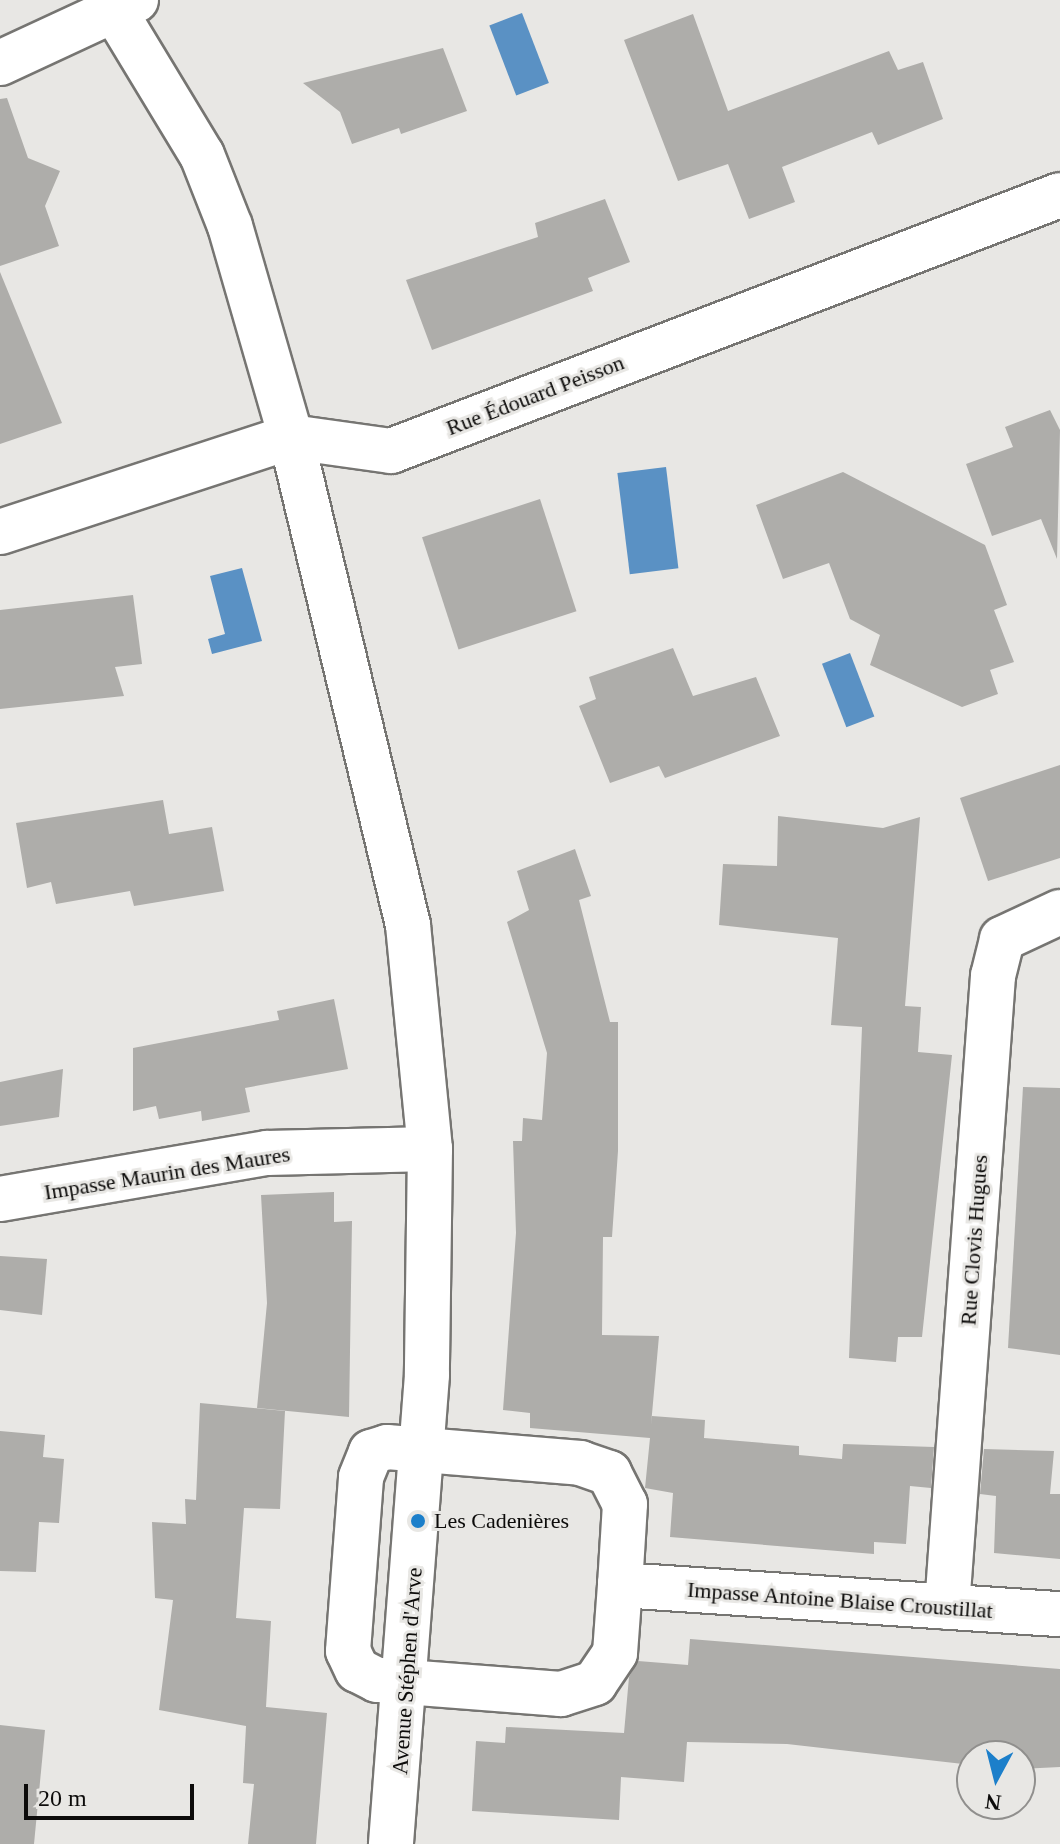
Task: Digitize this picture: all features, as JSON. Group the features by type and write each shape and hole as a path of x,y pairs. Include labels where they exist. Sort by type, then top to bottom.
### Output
{"street":[{"path":"0,63 120,4"},
{"name":"Avenue Stéphen d'Arve","path":"120,4 202,155 291,437 408,925 430,1149 422,1450 407,1681 391,1844"},
{"name":"Rue Édouard Peisson","path":"0,532 291,437 391,451 1060,195"},
{"name":"Rue Clovis Hugues","path":"947,1607 993,976 1002,939 1060,912"},
{"name":"Impasse Maurin des Maures","path":"0,1199 267,1153 430,1149"},
{"path":"422,1450 580,1463 609,1473 625,1504 620,1585 615,1653 595,1683 561,1694 407,1681 357,1670 348,1651 361,1477 371,1452 422,1450"},
{"name":"Impasse Antoine Blaise Croustillat","path":"620,1585 1060,1614"}],"water":[{"path":"522,13 549,83 516,96 489,26"},
{"path":"666,467 678,568 630,574 617,473"},
{"path":"242,568 262,641 212,654 208,639 225,634 210,576"},
{"path":"850,653 874,716 846,727 822,664"}],"building":[{"path":"693,14 728,111 889,51 898,70 923,62 943,119 878,145 872,132 782,167 795,202 749,219 728,164 678,181 624,40"},
{"path":"443,48 467,111 401,134 399,128 352,144 340,112 303,83"},
{"path":"7,98 28,158 60,171 45,206 59,246 0,266 0,99"},
{"path":"605,199 630,262 588,278 593,291 432,350 406,280 538,237 535,223"},
{"path":"0,272 62,423 0,444"},
{"path":"1050,410 1060,430 1057,559 1041,519 992,536 966,464 1013,447 1005,427"},
{"path":"843,472 985,545 1007,605 994,610 1014,662 990,670 998,694 962,707 870,665 880,635 850,619 829,563 783,579 756,505"},
{"path":"540,499 576,611 459,650 422,537"},
{"path":"133,595 142,664 115,667 124,696 0,709 0,610"},
{"path":"673,648 693,696 756,677 780,736 665,778 659,766 610,783 579,706 596,699 589,677"},
{"path":"1060,765 1060,858 988,881 960,798"},
{"path":"163,800 169,834 212,827 224,891 134,906 130,891 56,904 51,882 27,888 16,823"},
{"path":"778,816 883,828 920,817 905,1006 921,1007 918,1052 952,1055 922,1337 898,1337 896,1362 849,1358 862,1027 831,1025 838,938 719,925 723,864 777,866"},
{"path":"575,849 591,896 579,900 610,1022 618,1022 618,1151 612,1237 603,1237 602,1335 659,1336 651,1425 652,1416 705,1420 704,1438 799,1446 799,1455 842,1459 843,1444 934,1447 931,1488 910,1486 906,1544 874,1542 874,1554 670,1537 673,1493 645,1488 650,1438 530,1428 530,1413 503,1410 516,1233 513,1141 522,1141 523,1118 542,1120 547,1053 507,922 529,910 517,871"},
{"path":"334,999 348,1069 245,1088 250,1112 202,1121 201,1111 159,1119 156,1106 133,1111 133,1048 279,1020 277,1011"},
{"path":"63,1069 59,1117 0,1126 0,1082"},
{"path":"1023,1087 1060,1088 1060,1355 1008,1348"},
{"path":"334,1192 334,1222 352,1221 349,1417 257,1408 267,1303 261,1195"},
{"path":"0,1256 47,1259 42,1315 0,1310"},
{"path":"200,1403 285,1411 280,1509 244,1508 236,1618 271,1621 266,1707 327,1713 316,1844 248,1844 254,1784 243,1783 246,1726 159,1710 173,1600 155,1598 152,1522 186,1524 185,1499 196,1500"},
{"path":"0,1431 45,1435 43,1457 64,1459 59,1523 39,1522 36,1572 0,1571"},
{"path":"984,1449 1054,1451 1050,1494 1060,1494 1060,1559 994,1553 996,1496 980,1494"},
{"path":"690,1639 1060,1669 1060,1767 1036,1768 1036,1740 956,1740 956,1763 787,1744 687,1742 684,1782 621,1777 619,1820 472,1811 476,1741 505,1743 506,1727 624,1733 629,1677 638,1661 688,1665"},
{"path":"0,1725 45,1730 34,1844 0,1844"}],"place":[{"name":"Les Cadenières","path":"418,1521"}]}
